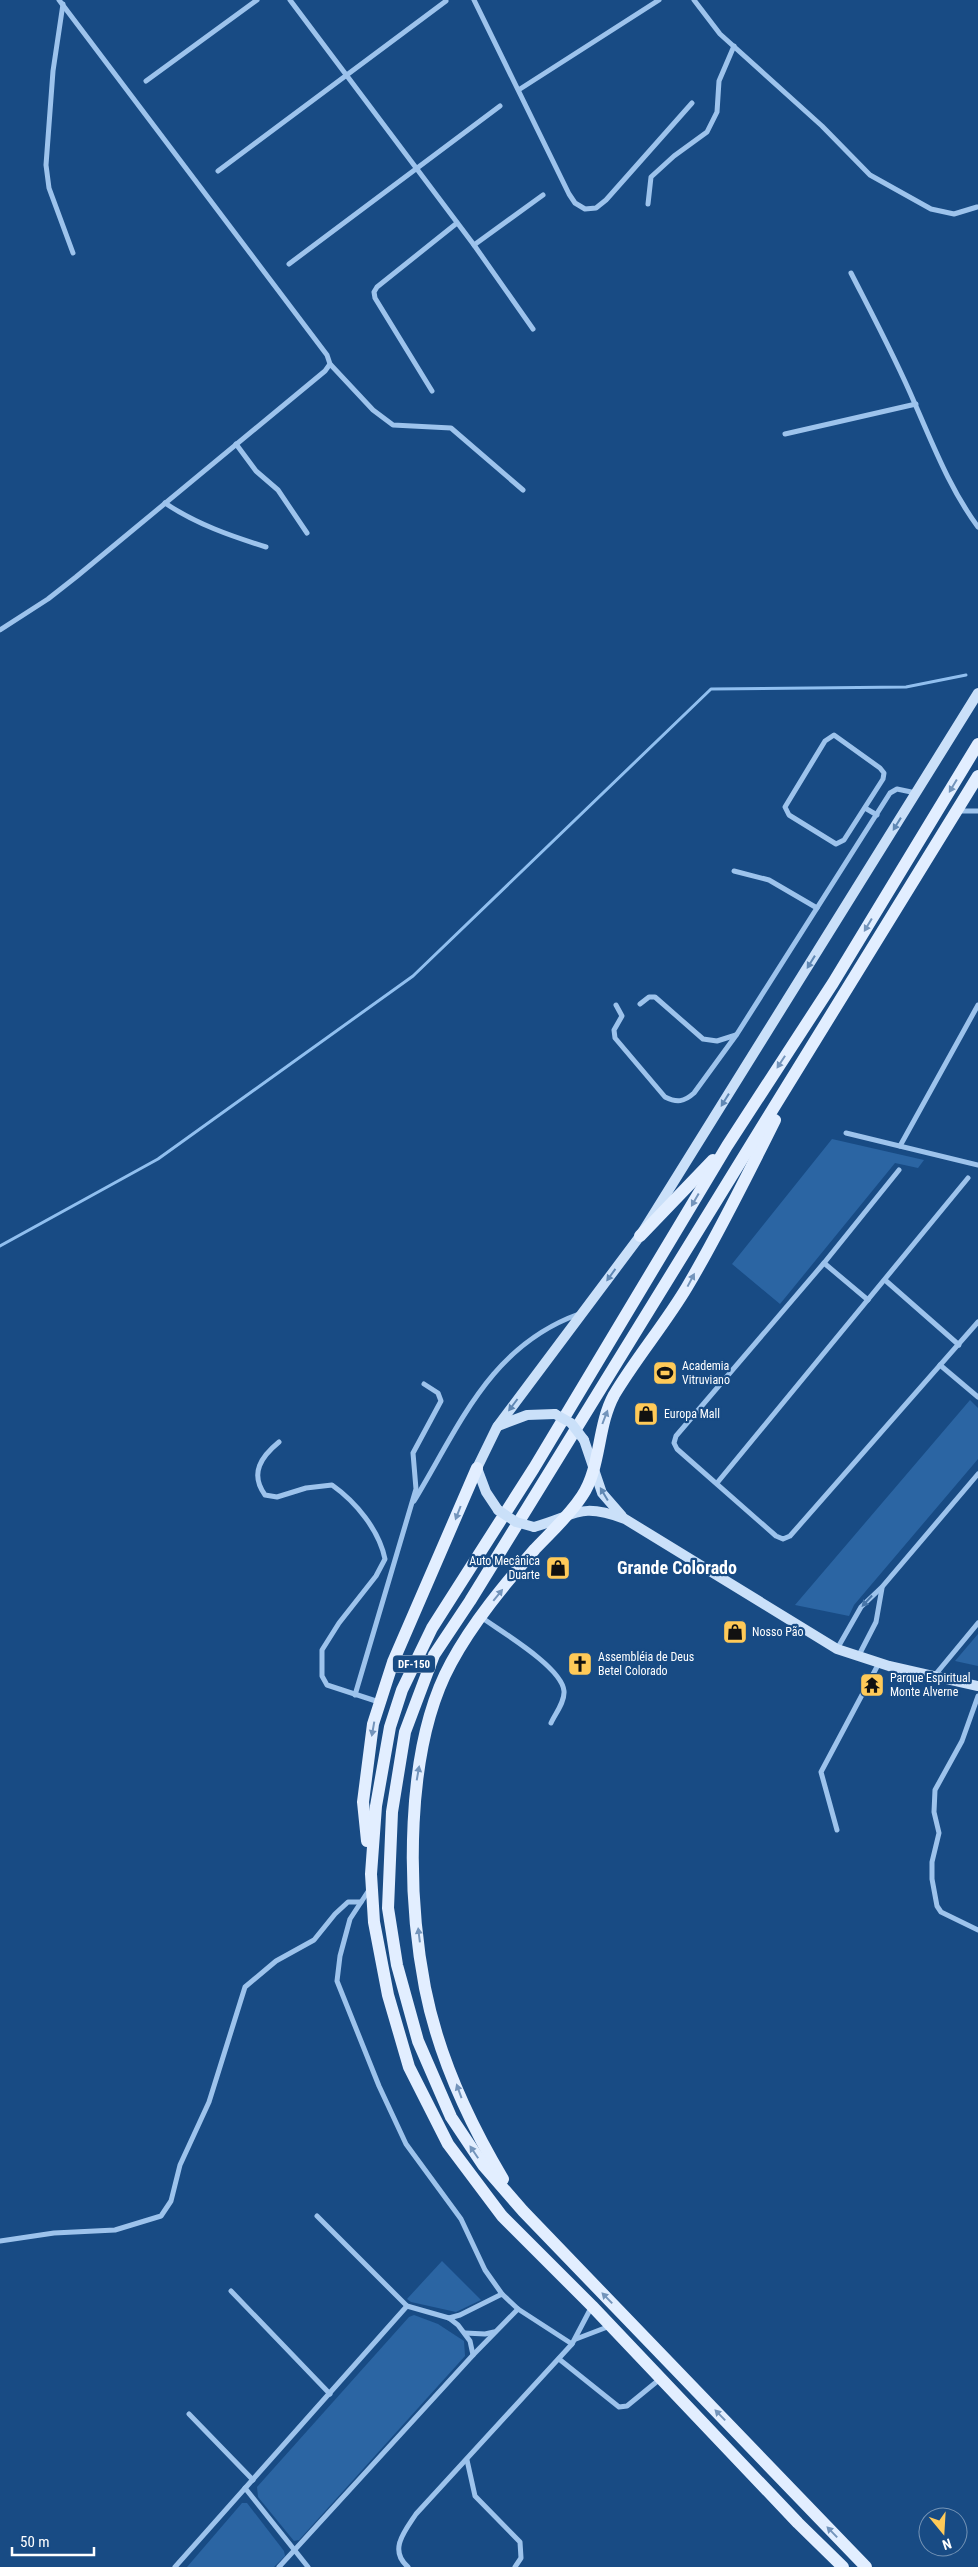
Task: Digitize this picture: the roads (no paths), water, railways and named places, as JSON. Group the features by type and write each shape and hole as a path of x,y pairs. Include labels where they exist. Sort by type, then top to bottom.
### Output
{"main road":[{"name":"DF-150","path":"843,2567 660,2379 592,2306 502,2216 448,2144 409,2067 387,1986 374,1922 372,1880 376,1806 390,1728 402,1690 432,1628 534,1468 727,1146 833,982 978,744"},
{"name":"DF-150","path":"866,2567 523,2211 483,2165 451,2117 418,2041 397,1965 388,1908 392,1812 405,1732 434,1655 476,1592 978,776"},
{"path":"523,2211 502,2178 466,2112 440,2040 426,1989 416,1905 413,1836 417,1779 428,1722 450,1664 481,1617 535,1550 583,1495 593,1464 602,1423 614,1396 687,1288 816,1040"},
{"path":"640,1236 727,1146"},
{"path":"372,1880 363,1802 373,1724 393,1662 477,1468"}],"street":[{"path":"146,81 257,0"},
{"path":"290,0 474,245 533,329"},
{"path":"474,0 520,89 569,194 575,203 585,209 596,208 606,200 692,103"},
{"path":"520,89 659,0"},
{"path":"694,0 720,34 822,126 870,175 931,209 954,214 977,207"},
{"path":"218,171 446,1"},
{"path":"61,2 53,71 53,101 46,165 49,188 72,253"},
{"path":"61,2 271,279 327,355 330,364 373,410 393,425 451,428 524,490"},
{"path":"648,204 651,177 674,156 707,132 717,112 719,81 734,46"},
{"path":"289,264 500,106"},
{"path":"474,245 543,195"},
{"path":"432,391 374,292 377,287 457,223"},
{"path":"851,273 916,404 933,448 953,489 978,527"},
{"path":"0,630 48,599 325,371 330,364"},
{"path":"785,434 916,404"},
{"path":"236,444 256,471 278,490 307,532"},
{"path":"165,503 184,516 216,530 266,547"},
{"path":"978,693 640,1236 585,1312 497,1427 477,1468 486,1492 498,1510 516,1522 534,1527 585,1509 625,1519 837,1649 879,1663 978,1686"},
{"path":"830,736 838,736 884,773 883,779 864,808 844,840 839,844 833,843 787,813 786,804 830,736"},
{"path":"616,1005 622,1016 614,1030 615,1038 665,1097 672,1101 687,1100 737,1034 890,794 897,789 916,793"},
{"path":"864,808 877,815"},
{"path":"957,811 978,811"},
{"path":"734,871 769,880 817,908"},
{"path":"640,1004 649,997 655,997 703,1039 710,1042 737,1034"},
{"path":"900,1146 978,1005"},
{"path":"846,1133 978,1166"},
{"path":"899,1170 824,1262 676,1436 674,1443 677,1449 776,1536 783,1539 790,1536 978,1322"},
{"path":"717,1483 968,1178"},
{"path":"824,1262 868,1300"},
{"path":"885,1280 959,1345"},
{"path":"411,1506 464,1412 488,1378 519,1348 556,1322 585,1312"},
{"path":"940,1365 978,1397"},
{"path":"356,1695 416,1489 413,1453 441,1401 438,1393 424,1384"},
{"path":"497,1427 528,1415 555,1414 571,1423 584,1440 602,1492 625,1519"},
{"path":"279,1442 263,1455 258,1473 261,1489 265,1495 277,1497 306,1488 332,1485 344,1494 369,1523 383,1546 385,1559 376,1576 339,1623 322,1650 322,1676 327,1685 380,1702"},
{"path":"837,1649 861,1607 882,1587 978,1474"},
{"path":"858,1657 876,1622 882,1587"},
{"path":"481,1617 538,1658 558,1676 564,1690 562,1701 550,1724"},
{"path":"935,1675 978,1623"},
{"path":"836,1830 821,1772 879,1663"},
{"path":"978,1696 962,1741 935,1790 934,1812 939,1833 932,1862 932,1879 937,1906 941,1912 978,1930"},
{"path":"372,1880 350,1919 340,1956 337,1981 379,2086 406,2144 461,2219 485,2270 502,2294 518,2309 572,2344"},
{"path":"0,2241 54,2233 116,2230 161,2216 171,2201 180,2165 209,2102 245,1987 276,1960 314,1940 335,1914 348,1902 361,1902"},
{"path":"317,2216 407,2306 449,2318 465,2333 473,2355"},
{"path":"231,2291 330,2394"},
{"path":"449,2318 460,2315 502,2294"},
{"path":"175,2567 407,2306"},
{"path":"408,2567 400,2559 398,2543 416,2514 572,2344 592,2306"},
{"path":"280,2567 473,2355 518,2309"},
{"path":"576,2339 611,2326"},
{"path":"465,2333 485,2334 495,2332"},
{"path":"559,2359 618,2407 627,2406 660,2379"},
{"path":"189,2414 253,2480"},
{"path":"467,2460 475,2496 520,2542 521,2558 515,2567"},
{"path":"245,2488 308,2567"}],"waterway":[{"path":"0,1246 158,1159 413,976 711,689 906,687 966,675"}],"place":[{"name":"Academia Vitruviano","path":"665,1373"},
{"name":"Europa Mall","path":"646,1414"},
{"name":"Auto Mecânica Duarte","path":"558,1568"},
{"name":"Nosso Pão","path":"735,1632"},
{"name":"Assembléia de Deus Betel Colorado","path":"580,1664"},
{"name":"Parque Espiritual Monte Alverne","path":"872,1685"}],"district":[{"name":"Grande Colorado","path":"677,1567"}]}
